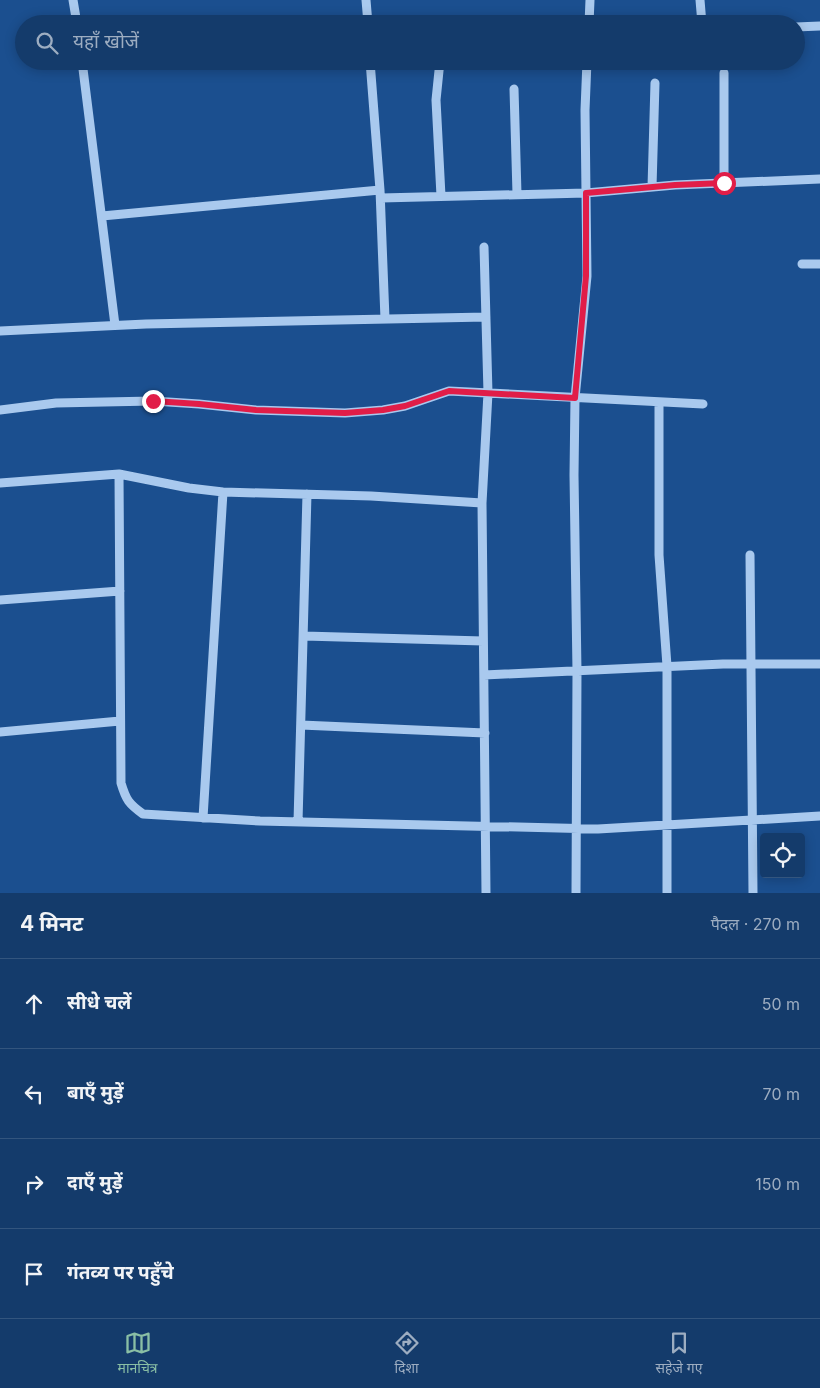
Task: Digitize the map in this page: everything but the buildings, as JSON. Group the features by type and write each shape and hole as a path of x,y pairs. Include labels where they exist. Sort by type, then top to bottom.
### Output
{"street":[{"path":"73,0 75,15"},
{"path":"366,0 367,15"},
{"path":"589,15 590,0"},
{"path":"700,0 701,15"},
{"path":"805,27 820,26"},
{"path":"83,70 115,325"},
{"path":"371,70 381,194 385,319"},
{"path":"439,70 436,100 441,196"},
{"path":"576,893 577,671 574,475 575,398 586,276 585,110 587,70"},
{"path":"724,73 724,183"},
{"path":"652,187 655,83"},
{"path":"514,89 517,194"},
{"path":"102,216 381,194 441,196 586,193 652,187 820,179"},
{"path":"484,247 488,393 482,503 486,893"},
{"path":"802,264 820,264"},
{"path":"0,330 115,325 486,317"},
{"path":"0,410 56,403 153,401 256,410 345,413 405,406 449,391 703,404"},
{"path":"659,402 659,555 666,666 667,893"},
{"path":"0,483 120,474 189,488 223,492 371,496 482,503"},
{"path":"120,474 120,721 122,783 125,796 132,806 144,814 298,822 598,829 820,816"},
{"path":"203,818 223,492"},
{"path":"298,822 307,494"},
{"path":"750,555 754,893"},
{"path":"0,600 120,591"},
{"path":"304,636 483,641"},
{"path":"484,675 666,666 820,664"},
{"path":"0,732 120,721"},
{"path":"301,725 485,734"}],"route":[{"path":"153,401 256,410 345,413 405,406 449,391 575,398 586,276 586,193 675,185 724,183"}]}
